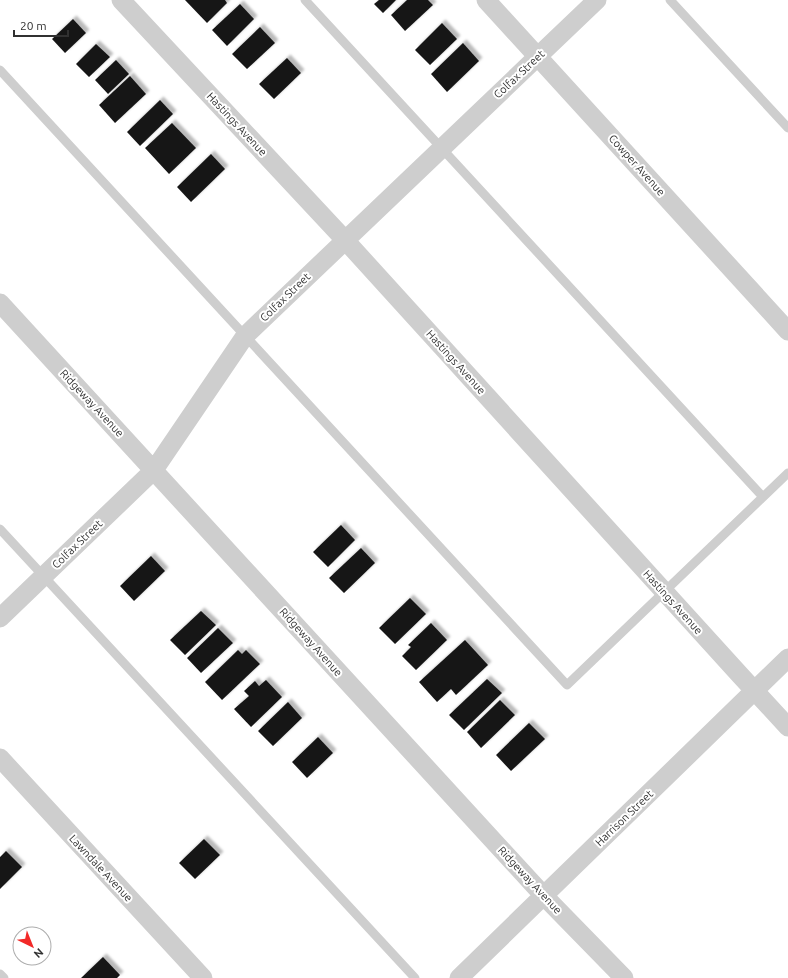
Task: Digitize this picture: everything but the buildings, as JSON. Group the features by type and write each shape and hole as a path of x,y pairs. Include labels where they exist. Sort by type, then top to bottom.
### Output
{"street":[{"name":"Hastings Avenue","path":"121,0 345,240 788,727"},
{"name":"Cowper Avenue","path":"486,0 788,331"},
{"name":"Colfax Street","path":"0,618 154,470 245,336 597,0"},
{"name":"Ridgeway Avenue","path":"0,303 544,896 624,978"},
{"name":"Harrison Street","path":"459,978 788,658"},
{"name":"Lawndale Avenue","path":"0,758 203,978"}],"lane":[{"path":"305,0 763,497"},
{"path":"670,0 788,128"},
{"path":"0,70 567,685 788,472"},
{"path":"0,529 415,978"},
{"path":"0,974 4,978"}]}
